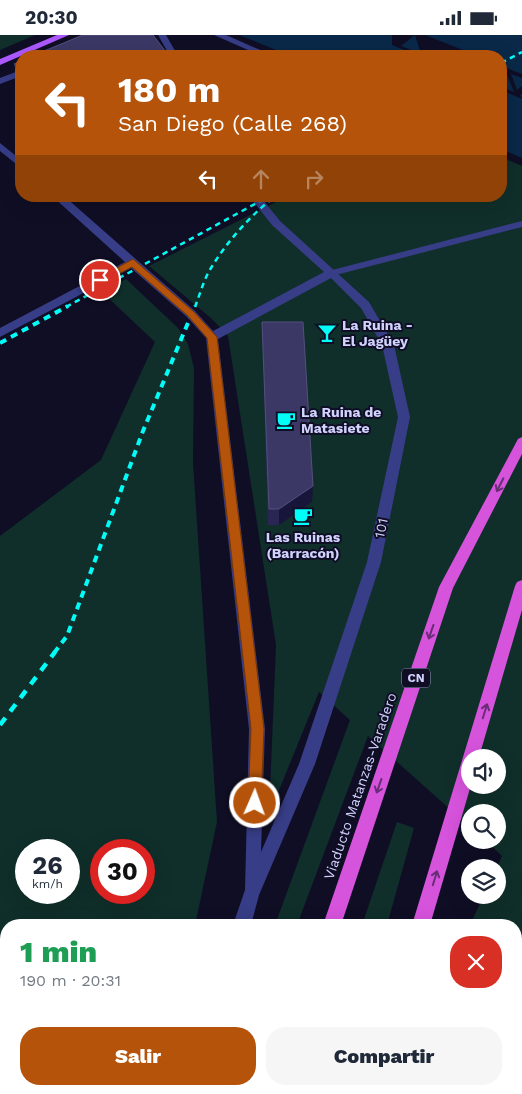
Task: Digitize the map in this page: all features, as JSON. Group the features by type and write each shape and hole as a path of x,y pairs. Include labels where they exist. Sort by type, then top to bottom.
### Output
{"highway":[{"name":"Viaducto Matanzas-Varadero","path":"334,919 446,587 522,442"},
{"path":"473,749 522,586"},
{"path":"423,919 461,789"}],"main road":[{"path":"29,50 65,35"},
{"path":"0,62 15,56"}],"street":[{"path":"162,35 171,50"},
{"path":"218,35 254,50"},
{"path":"0,81 15,75"},
{"path":"0,146 15,160"},
{"path":"64,202 191,314 212,337 257,729 251,895 244,919"},
{"name":"101","path":"251,895 307,764 374,562 404,417 388,345 365,305 276,223 259,202"},
{"path":"0,333 133,263"},
{"path":"212,337 332,273"}],"lane":[{"path":"332,273 522,224"}],"green space":[{"path":"0,35 35,35 0,50"},
{"path":"507,160 522,166 522,919 473,919 480,904 506,904 506,859 501,859 502,856 495,849 506,849 506,804 461,804 461,819 368,736 299,919 277,919 350,720 319,692 269,815 276,645 228,336 212,319 149,266 276,202 507,202"},
{"path":"126,279 178,328 188,344 194,368 193,463 217,822 196,919 0,919 0,536 101,460 155,342 102,292"},
{"path":"397,822 414,828 389,919 364,919"}],"water":[{"path":"239,35 522,35 522,158 507,152 507,50 276,50"}],"pier":[{"path":"392,35 415,35 401,46 411,50 404,50 392,45"},
{"path":"415,35 425,35 463,50 420,50"},
{"path":"507,68 522,74 522,78 511,74 517,90 522,86 522,94 520,95 522,99 507,93 507,89 514,92 507,74"}],"building":[{"path":"83,35 153,35 164,50 47,50"},
{"name":"La Ruina de Matasiete","path":"262,322 303,322 313,486 279,509 269,509"}],"railway":[{"path":"507,60 522,52"},
{"path":"66,307 258,202"},
{"path":"195,307 204,282 217,258 240,229 268,202"},
{"path":"0,343 68,306"},
{"path":"54,653 67,636 143,431 195,306"},
{"path":"0,725 55,652"}],"place":[{"name":"La Ruina - El Jagüey","path":"327,333"},
{"name":"La Ruina de Matasiete","path":"286,420"},
{"name":"Las Ruinas (Barracón)","path":"303,516"}],"route":[{"path":"100,280 133,263 191,314 212,337 257,729 255,803"}]}
